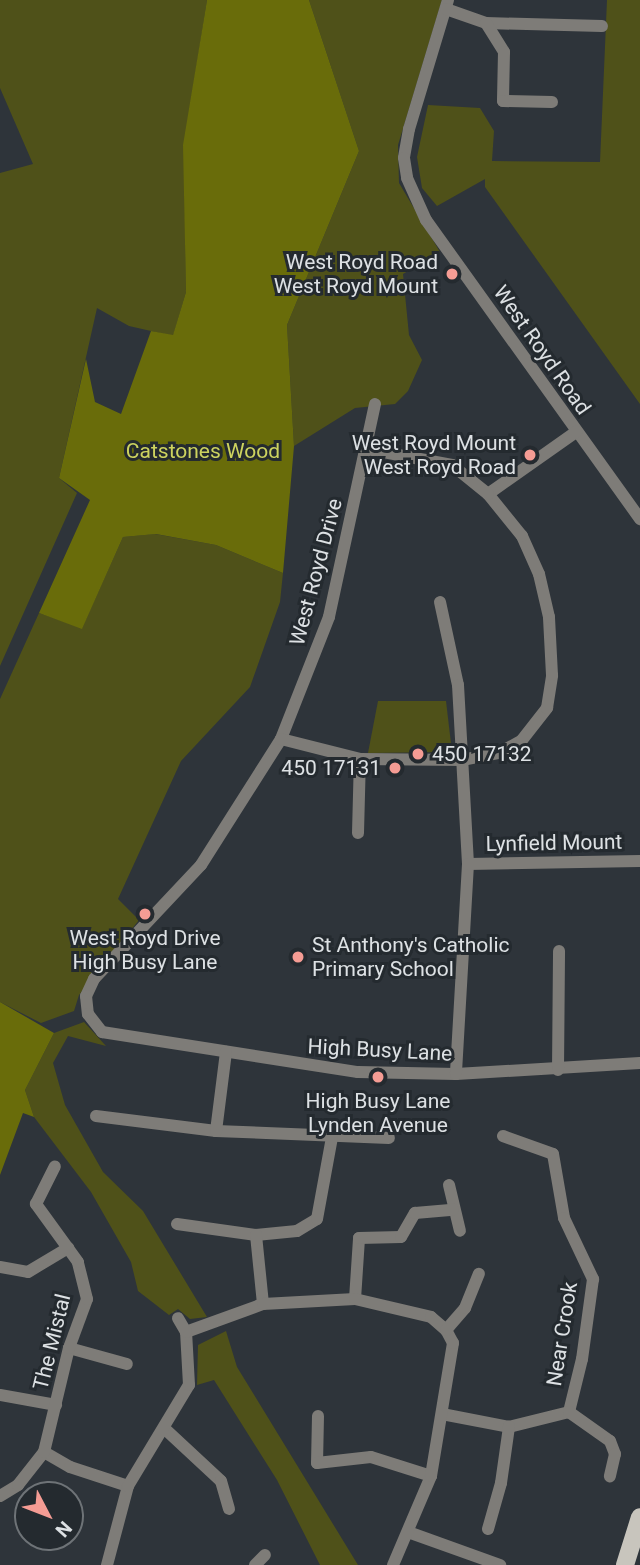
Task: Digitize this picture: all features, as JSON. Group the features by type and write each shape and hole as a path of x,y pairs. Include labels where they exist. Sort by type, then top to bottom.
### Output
{"main road":[{"path":"625,1565 640,1517"}],"street":[{"path":"447,4 486,23 603,26"},
{"name":"West Royd Road","path":"447,4 404,158 415,200 576,432 640,519"},
{"path":"486,23 504,52 503,101 552,102"},
{"name":"West Royd Drive","path":"88,1014 86,996 94,979 201,865 281,739 329,617 375,404"},
{"path":"488,494 576,432"},
{"path":"281,739 360,759 462,760 499,752 522,740 547,708 552,675 549,617 539,574 522,536 488,494 452,465 367,449"},
{"path":"440,602 458,685 468,864 456,1074"},
{"path":"358,833 360,759"},
{"name":"Lynfield Mount","path":"468,864 640,861"},
{"path":"558,1070 559,951"},
{"name":"High Busy Lane","path":"88,1014 102,1032 359,1072 456,1074 640,1063"},
{"path":"216,1131 226,1052"},
{"path":"96,1116 216,1131 332,1138 389,1138"},
{"name":"Near Crook","path":"503,1136 553,1154 564,1219 593,1279 582,1359 569,1412"},
{"path":"177,1224 256,1235 297,1231 317,1219 332,1138"},
{"name":"The Mistal","path":"44,1452 69,1348 87,1299 78,1262 36,1204 55,1166"},
{"path":"449,1185 460,1230"},
{"path":"355,1299 359,1238 401,1237 415,1213 453,1210"},
{"path":"256,1235 263,1304"},
{"path":"0,1267 28,1272 68,1248"},
{"path":"446,1330 465,1308 480,1274"},
{"path":"186,1332 263,1304 355,1299 431,1317 446,1330 453,1343 431,1476 393,1565"},
{"path":"107,1565 128,1486 165,1429 189,1385 186,1332 178,1318"},
{"path":"69,1348 127,1364"},
{"path":"0,1395 56,1405"},
{"name":"Near Crook","path":"442,1414 509,1427 569,1412 610,1441 615,1454 610,1476"},
{"path":"318,1416 317,1463 371,1457 431,1476"},
{"path":"488,1529 501,1483 509,1427"},
{"path":"165,1429 221,1481 229,1509"},
{"path":"0,1496 18,1485 44,1452 71,1467 128,1486"},
{"path":"408,1532 500,1565"},
{"path":"255,1565 265,1555"}],"shaded area":[{"path":"0,0 207,0 184,145 186,292 173,336 129,326 97,308 59,478 77,493 0,666 0,173 33,164 0,88"},
{"path":"309,0 442,0 398,145 399,183 440,252 403,274 409,335 422,360 408,391 395,404 355,408 294,446 287,325 359,151"},
{"path":"607,0 640,0 640,404 485,187 485,179 437,206 422,188 417,157 428,105 480,108 494,131 492,161 600,162"},
{"path":"155,534 216,545 283,573 280,602 250,687 181,761 118,899 139,920 79,995 74,1011 41,1023 0,1002 0,699 39,613 82,628 123,537"},
{"path":"378,701 446,701 452,752 368,753"},
{"path":"84,1022 106,1046 68,1036 53,1063 65,1105 103,1172 143,1211 207,1317 190,1319 178,1309 169,1315 138,1291 131,1262 91,1192 34,1117 25,1090 54,1033"},
{"path":"226,1331 237,1367 358,1565 320,1565 277,1480 214,1380 197,1385 198,1345"}],"green space":[{"name":"Catstones Wood","path":"207,0 309,0 359,151 287,325 294,446 283,573 216,545 156,534 123,537 82,629 39,613 90,500 59,478 86,359 95,402 121,414 151,331 173,335 186,292 183,145"},
{"path":"0,1002 54,1033 25,1090 34,1117 23,1113 0,1175"}],"place":[{"name":"West Royd Road West Royd Mount","path":"452,274"},
{"name":"West Royd Mount West Royd Road","path":"530,455"},
{"name":"450 17132","path":"418,754"},
{"name":"450 17131","path":"395,768"},
{"name":"West Royd Drive High Busy Lane","path":"145,914"},
{"name":"St Anthony's Catholic Primary School","path":"298,957"},
{"name":"High Busy Lane Lynden Avenue","path":"378,1077"}]}
